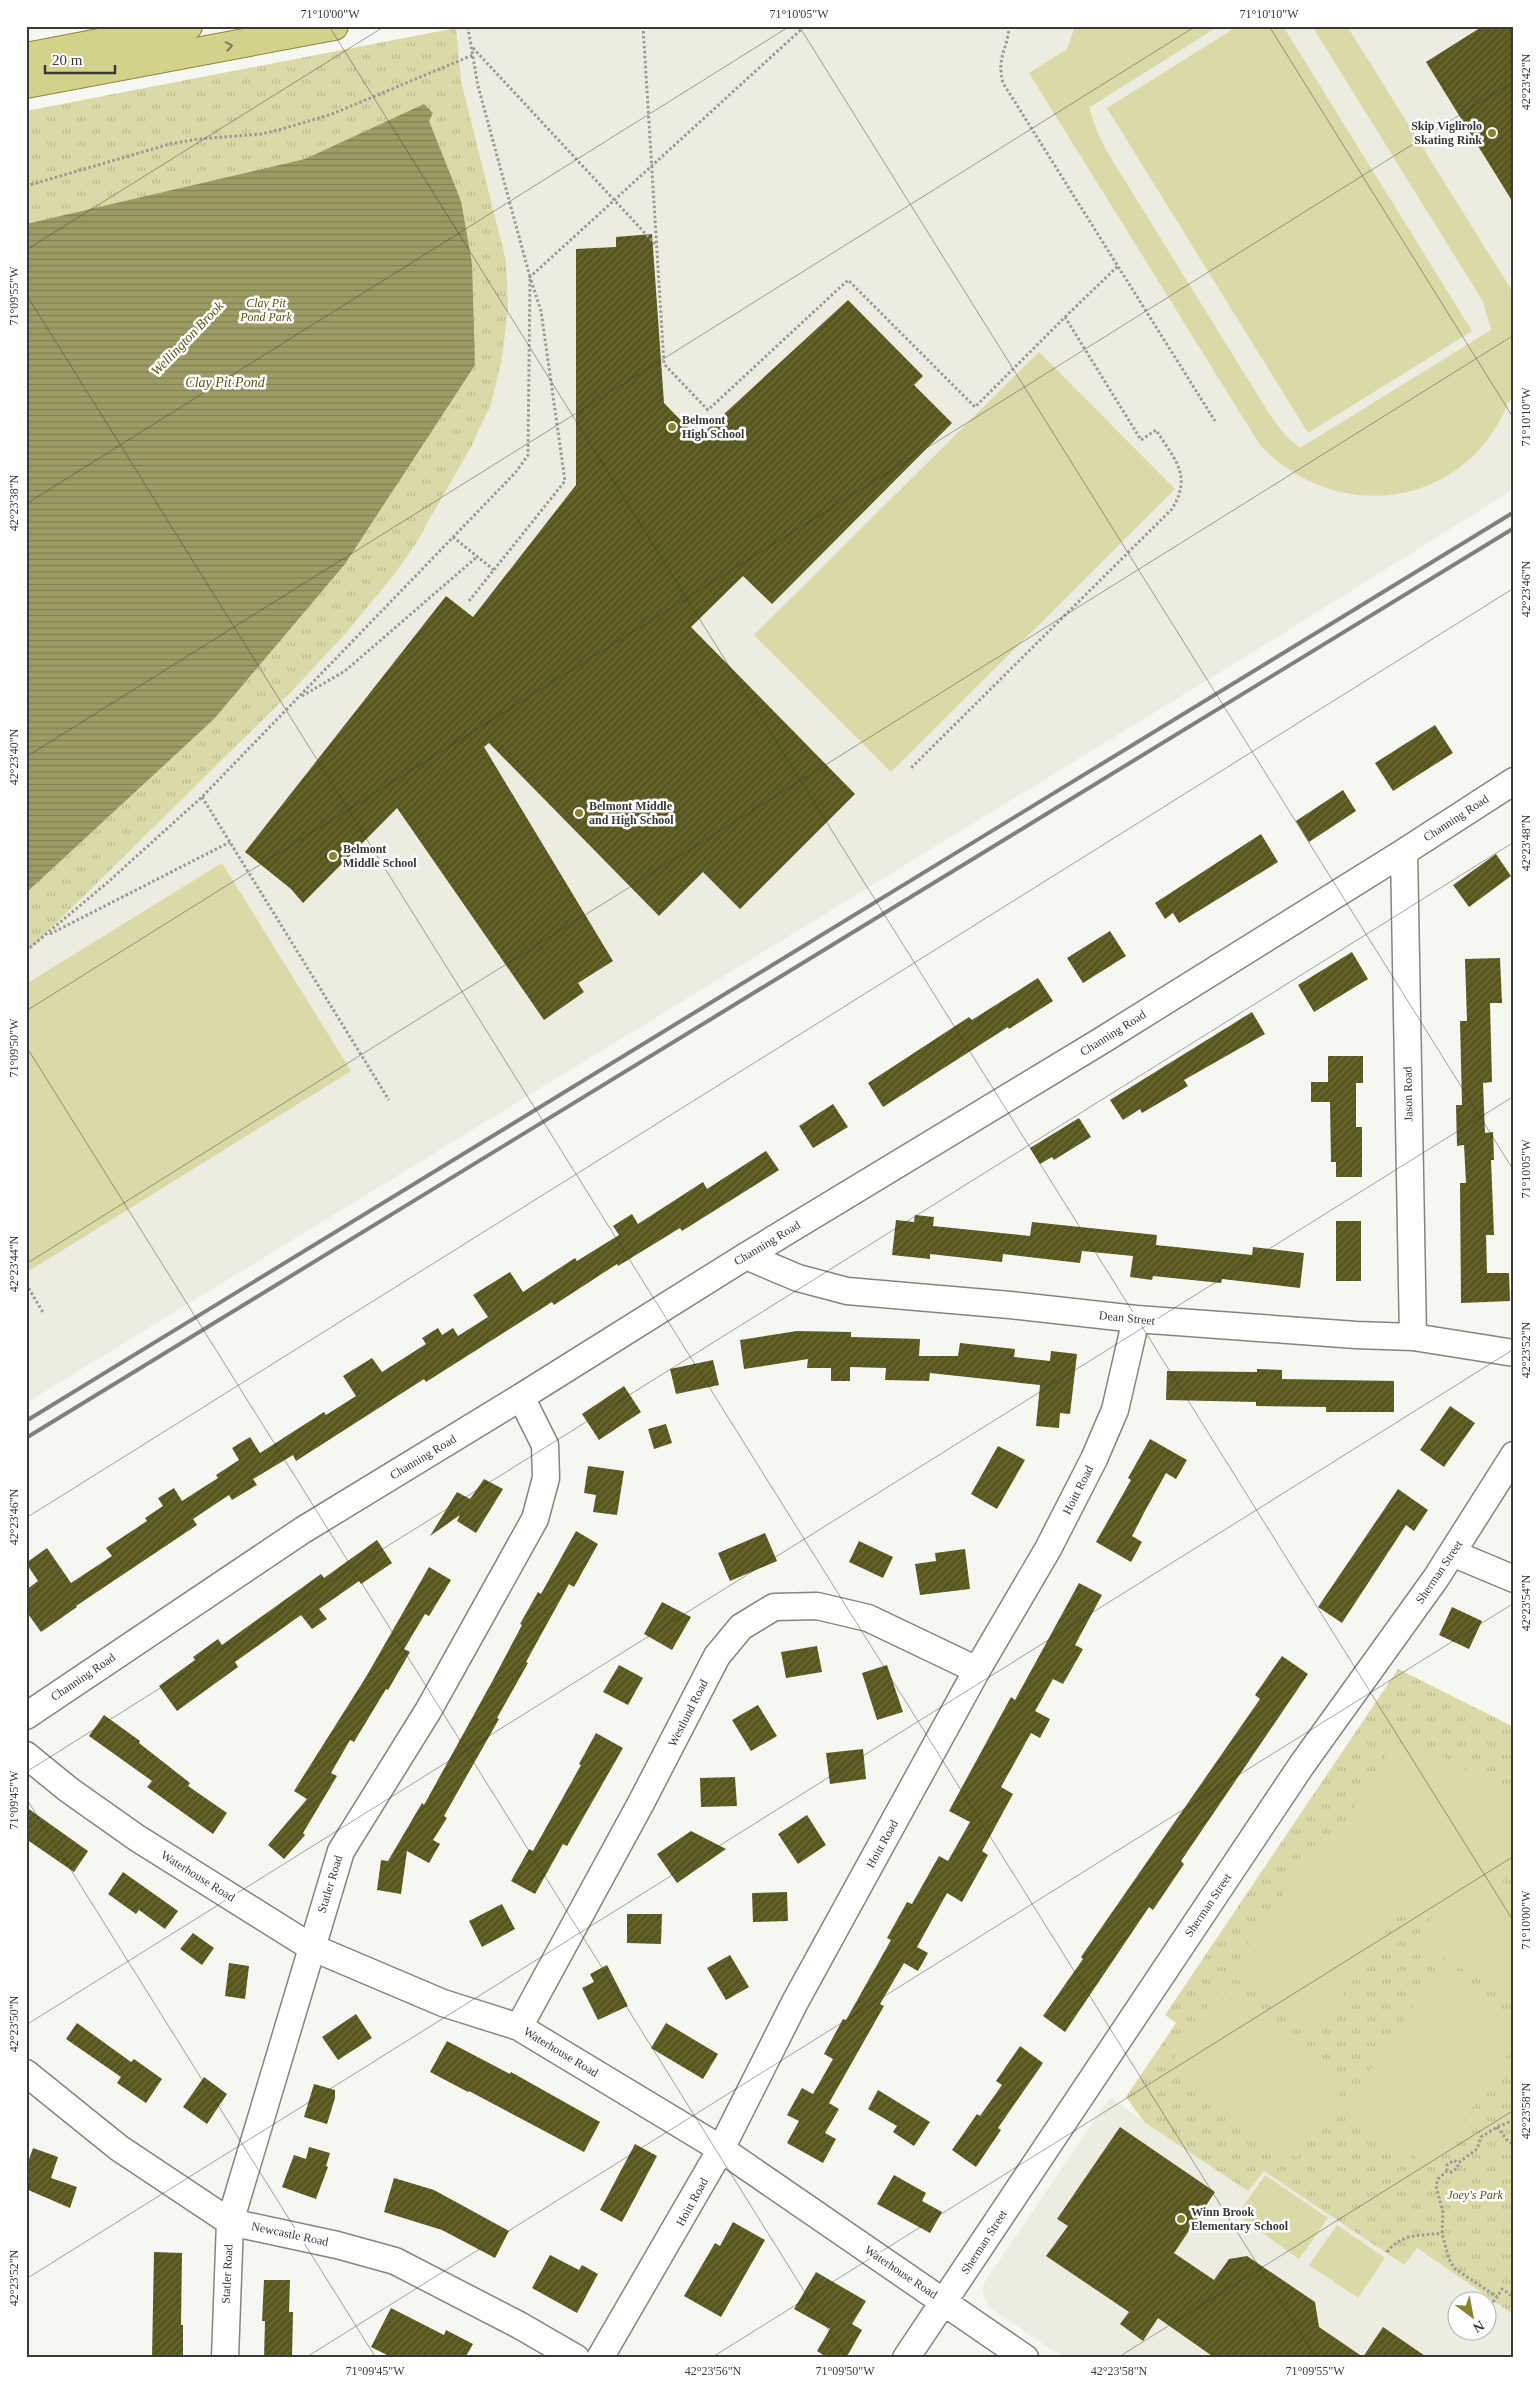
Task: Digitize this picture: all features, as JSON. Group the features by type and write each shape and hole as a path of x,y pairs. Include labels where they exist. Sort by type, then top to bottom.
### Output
{"main road":[{"path":"26,57 188,26"},
{"path":"26,84 334,26"}],"street":[{"name":"Channing Road","path":"26,1716 303,1530 521,1397 746,1256 1109,1036 1404,852 1514,780"},
{"name":"Jason Road","path":"1404,852 1413,1337"},
{"name":"Dean Street","path":"746,1256 798,1278 847,1292 1010,1305 1136,1319 1356,1336 1413,1337 1514,1353"},
{"name":"Hoitt Road","path":"600,2358 721,2149 795,2002 977,1670 1048,1549 1094,1459 1115,1410 1136,1319"},
{"name":"Statler Road","path":"225,2358 230,2222 341,1851 428,1711 535,1519 546,1478 545,1445 521,1397"},
{"name":"Sherman Street","path":"906,2358 1301,1766 1452,1553 1514,1455"},
{"path":"1452,1553 1514,1579"},
{"name":"Westlund Road","path":"518,2027 641,1803 717,1656 740,1627 774,1607 817,1606 868,1618 977,1670"},
{"name":"Waterhouse Road","path":"26,1755 69,1790 137,1838 311,1947 443,2003 518,2027 721,2149 945,2301 1025,2358"},
{"name":"Newcastle Road","path":"27,2076 119,2148 230,2222 338,2245 395,2261 519,2325 576,2358"}],"path":[{"path":"643,26 664,364 708,410 848,280 975,407 1118,266"},
{"path":"26,952 108,882 202,797 516,472 528,455 530,277 805,26"},
{"path":"1009,26 1000,59 1003,83 1215,421"},
{"path":"468,28 478,86 541,312 565,481 469,601"},
{"path":"472,48 656,246"},
{"path":"26,186 170,144 198,139 261,134 299,124 332,114 473,56"},
{"path":"910,769 1172,509 1179,498 1183,479 1181,469 1156,430 1141,440 1065,317"},
{"path":"453,537 494,570"},
{"path":"299,698 345,671 478,556"},
{"path":"202,797 389,1100"},
{"path":"44,937 230,842"},
{"path":"26,1284 44,1314"},
{"path":"1490,2292 1454,2268 1442,2233 1443,2213 1436,2186 1438,2179 1447,2171 1452,2172 1458,2167 1458,2162 1477,2149 1481,2137 1497,2127 1514,2120"},
{"path":"1497,2127 1507,2140 1514,2144"},
{"path":"1386,2252 1393,2244 1403,2238 1442,2233"},
{"path":"1498,2295 1502,2289 1514,2297"}],"shaded area":[{"name":"Belmont Middle and High School","path":"465,26 1514,26 1514,489 1253,652 26,1403 26,953 293,690 393,576 433,515 470,449 491,404 456,28"},
{"name":"Winn Brook Elementary School","path":"1110,2097 1144,2122 1248,2191 1264,2170 1403,2265 1416,2248 1480,2292 1448,2292 1448,2342 1498,2342 1498,2304 1514,2315 1514,2358 1064,2358 989,2307 982,2291 984,2283"}],"green space":[{"path":"1075,26 1219,26 1090,107 1090,111 1106,150 1270,415 1285,435 1300,448 1491,330 1483,302 1312,26 1347,26 1514,294 1514,398 1509,401 1489,437 1463,465 1432,484 1398,494 1362,495 1325,488 1291,471 1260,445 1029,73 1067,49"},
{"path":"1238,26 1283,26 1472,331 1308,433 1107,108"},
{"name":"Clay Pit Pond","path":"456,28 461,81 506,261 508,308 502,358 491,404 470,449 415,545 393,576 344,635 293,690 26,953 26,111"},
{"path":"1039,352 1175,489 891,772 754,635"},
{"path":"222,863 351,1071 29,1271 26,1267 26,984"},
{"name":"Joey's Park","path":"1398,1669 1514,1727 1514,2315 1498,2304 1498,2292 1481,2292 1417,2248 1404,2265 1264,2171 1248,2191 1144,2122 1126,2097 1176,2023 1165,2015"},
{"path":"1414,1740 1510,1795 1514,1789 1514,1875 1511,1874 1502,1881 1514,1888 1514,2001 1417,1941 1437,1909 1398,1912 1318,2033 1229,1974 1323,1834 1334,1840 1392,1746"},
{"path":"1438,1969 1514,2020 1514,2045 1432,2168 1343,2110"},
{"path":"1220,1990 1350,2079 1296,2158 1166,2069"},
{"path":"1265,2175 1328,2218 1299,2259 1237,2215"},
{"path":"1337,2225 1385,2258 1358,2298 1309,2265"}],"water":[{"name":"Clay Pit Pond","path":"424,104 433,113 429,121 461,201 472,263 475,365 345,564 214,719 26,893 26,224 305,159"}],"building":[{"name":"Skip Viglirolo Skating Rink","path":"1483,26 1514,26 1514,204 1426,62"},
{"path":"652,234 664,403 698,438 848,300 923,376 914,385 952,423 772,604 743,576 691,627 855,794 740,909 703,872 659,916 489,743 484,747 613,961 578,983 584,992 544,1020 397,808 303,903 291,889 245,852 446,596 473,617 576,485 576,249 616,247 616,237"},
{"path":"1435,725 1453,753 1393,791 1375,763"},
{"path":"1343,790 1356,811 1309,842 1296,821"},
{"path":"1261,834 1278,862 1179,923 1173,913 1165,919 1155,903"},
{"path":"1496,854 1511,876 1469,907 1453,885"},
{"path":"1110,931 1126,956 1083,983 1067,958"},
{"path":"1352,952 1368,979 1314,1012 1298,985"},
{"path":"1500,958 1502,1003 1490,1003 1492,1082 1483,1083 1485,1133 1493,1132 1494,1160 1491,1160 1494,1235 1486,1235 1487,1273 1509,1273 1510,1301 1461,1303 1460,1183 1466,1183 1464,1145 1457,1146 1456,1105 1462,1105 1460,1021 1467,1021 1465,959"},
{"path":"1038,978 1053,1001 1009,1029 1008,1027 883,1107 868,1083 969,1017 972,1020"},
{"path":"1252,1012 1265,1034 1184,1080 1188,1086 1142,1113 1140,1109 1123,1120 1110,1100"},
{"path":"1328,1056 1363,1056 1363,1083 1356,1083 1356,1127 1362,1127 1362,1177 1336,1177 1336,1162 1331,1162 1330,1102 1311,1102 1311,1082 1328,1082"},
{"path":"833,1104 848,1127 813,1148 799,1126"},
{"path":"1079,1118 1091,1137 1054,1160 1052,1157 1040,1164 1030,1148"},
{"path":"766,1151 779,1170 682,1231 680,1228 618,1266 617,1264 554,1305 552,1302 426,1382 424,1379 296,1461 293,1455 253,1479 257,1485 232,1500 229,1495 193,1519 197,1525 76,1606 41,1632 26,1611 26,1590 38,1581 26,1563 47,1548 71,1583 112,1556 106,1548 147,1521 145,1518 163,1506 158,1498 174,1488 182,1501 218,1478 216,1475 239,1460 232,1448 250,1437 260,1453 324,1412 326,1415 356,1396 343,1376 372,1358 382,1372 426,1344 422,1338 438,1328 442,1335 453,1328 458,1336 488,1317 473,1295 510,1272 523,1292 575,1258 577,1261 619,1235 613,1226 632,1214 638,1224 703,1182 707,1189"},
{"path":"915,1215 934,1217 933,1226 1030,1236 1032,1222 1157,1235 1156,1245 1252,1255 1253,1247 1304,1253 1300,1288 1222,1279 1221,1283 1153,1276 1152,1280 1130,1277 1133,1256 1082,1251 1080,1263 1003,1254 1002,1262 930,1254 930,1259 892,1255 896,1220 914,1222"},
{"path":"1336,1221 1361,1221 1361,1281 1336,1281"},
{"path":"797,1331 851,1332 851,1337 920,1339 919,1356 958,1356 960,1343 1015,1349 1014,1357 1050,1361 1051,1351 1077,1354 1070,1414 1060,1413 1059,1428 1036,1426 1040,1385 930,1373 929,1381 885,1380 886,1368 850,1367 850,1381 831,1381 831,1368 807,1368 808,1359 744,1369 740,1340"},
{"path":"713,1360 719,1385 676,1394 670,1369"},
{"path":"1257,1369 1282,1370 1282,1379 1394,1381 1394,1412 1326,1412 1326,1407 1256,1406 1256,1402 1166,1400 1167,1371 1257,1372"},
{"path":"624,1386 641,1412 599,1440 582,1414"},
{"path":"1450,1406 1475,1423 1444,1467 1420,1450"},
{"path":"666,1424 672,1443 654,1449 648,1429"},
{"path":"1150,1439 1187,1460 1176,1479 1166,1473 1146,1509 1132,1536 1142,1542 1131,1562 1096,1542 1131,1480 1128,1478"},
{"path":"998,1446 1025,1460 997,1509 971,1494"},
{"path":"588,1466 624,1471 617,1515 593,1512 596,1495 584,1493"},
{"path":"484,1479 503,1489 476,1533 457,1521 460,1515 430,1536 457,1492 470,1499"},
{"path":"1398,1489 1428,1510 1414,1531 1406,1525 1342,1623 1318,1607"},
{"path":"576,1531 598,1544 574,1587 569,1584 526,1662 528,1663 497,1718 499,1719 444,1816 447,1818 433,1840 440,1844 429,1863 407,1851 401,1894 377,1890 381,1860 388,1861 422,1803 424,1805 493,1680 522,1625 520,1624 538,1592 541,1594"},
{"path":"765,1533 777,1561 730,1581 718,1553"},
{"path":"377,1540 392,1563 361,1584 359,1581 319,1609 327,1619 312,1629 301,1615 235,1662 238,1667 177,1711 159,1686 195,1660 193,1657 218,1639 222,1645 321,1574 324,1578"},
{"path":"859,1541 893,1557 883,1578 849,1562"},
{"path":"965,1549 970,1589 920,1595 915,1564 936,1561 935,1553"},
{"path":"429,1567 451,1580 429,1616 425,1614 404,1649 410,1652 388,1690 386,1689 354,1742 350,1740 331,1773 337,1776 303,1833 305,1835 284,1859 268,1845 307,1799 294,1791 366,1677"},
{"path":"1079,1583 1102,1595 1075,1645 1083,1649 1063,1684 1053,1679 1035,1711 1050,1719 1040,1738 1031,1733 1001,1787 1013,1794 982,1851 988,1855 962,1902 947,1893 917,1947 928,1953 918,1971 904,1963 880,2004 884,2006 829,2103 839,2109 825,2133 836,2139 823,2163 787,2143 799,2121 787,2115 802,2088 813,2094 833,2059 824,2054 843,2019 846,2020 891,1940 887,1938 907,1902 912,1904 939,1856 948,1861 970,1822 949,1811 1011,1697 1015,1700"},
{"path":"662,1602 691,1617 672,1650 644,1634"},
{"path":"1452,1607 1482,1621 1469,1649 1439,1635"},
{"path":"817,1646 822,1672 786,1678 781,1652"},
{"path":"1282,1656 1308,1674 1181,1861 1184,1864 1153,1910 1149,1907 1065,2032 1043,2016 1083,1959 1081,1957 1260,1699 1255,1695"},
{"path":"619,1665 643,1678 628,1705 603,1692"},
{"path":"887,1665 903,1712 877,1720 862,1673"},
{"path":"758,1705 777,1736 751,1751 732,1720"},
{"path":"104,1715 140,1741 139,1743 190,1783 188,1786 227,1813 213,1834 147,1787 152,1781 89,1736"},
{"path":"596,1733 623,1748 567,1846 563,1844 535,1894 511,1881 529,1849 533,1851 581,1765 579,1764"},
{"path":"863,1749 866,1779 830,1784 826,1753"},
{"path":"735,1777 737,1806 701,1807 700,1778"},
{"path":"26,1807 88,1851 74,1872 26,1839"},
{"path":"807,1815 826,1845 798,1864 778,1834"},
{"path":"691,1831 726,1849 677,1883 657,1854"},
{"path":"123,1872 178,1911 165,1929 139,1910 136,1914 108,1894"},
{"path":"787,1892 788,1921 753,1922 752,1893"},
{"path":"502,1904 515,1929 482,1947 469,1921"},
{"path":"627,1914 662,1914 661,1944 627,1943"},
{"path":"193,1933 214,1948 202,1965 180,1949"},
{"path":"730,1955 749,1987 726,2000 707,1968"},
{"path":"229,1963 249,1966 245,1999 225,1996"},
{"path":"607,1965 628,2006 598,2020 582,1988 594,1982 590,1974"},
{"path":"356,2014 372,2038 338,2060 322,2037"},
{"path":"77,2023 131,2062 134,2059 162,2079 146,2103 117,2083 121,2077 66,2039"},
{"path":"666,2023 718,2054 703,2079 651,2048"},
{"path":"447,2041 510,2074 511,2072 600,2122 584,2152 430,2072"},
{"path":"1020,2046 1043,2063 998,2128 1001,2130 976,2167 952,2150 977,2114 980,2116 1002,2085 996,2081"},
{"path":"204,2077 227,2094 207,2124 183,2107"},
{"path":"314,2084 335,2090 335,2098 327,2124 304,2117"},
{"path":"878,2090 930,2122 914,2146 893,2132 897,2126 868,2109"},
{"path":"1120,2127 1215,2192 1174,2253 1214,2280 1229,2259 1247,2256 1315,2302 1319,2327 1363,2357 1383,2327 1428,2358 1215,2358 1158,2318 1143,2341 1120,2324 1129,2312 1046,2256 1068,2226 1057,2219"},
{"path":"635,2144 657,2156 622,2222 600,2210"},
{"path":"309,2147 330,2153 326,2166 328,2167 316,2199 282,2187 294,2155 306,2159"},
{"path":"33,2148 58,2157 51,2178 77,2187 70,2208 26,2189 26,2168"},
{"path":"894,2175 926,2193 922,2201 942,2212 930,2233 877,2204"},
{"path":"394,2178 434,2190 509,2231 495,2258 442,2230 384,2212"},
{"path":"733,2222 765,2240 721,2317 684,2296 715,2243 720,2246"},
{"path":"154,2252 182,2253 181,2325 183,2325 183,2358 152,2358"},
{"path":"550,2255 579,2270 582,2265 598,2274 577,2313 532,2288"},
{"path":"816,2272 866,2301 852,2324 862,2330 846,2358 828,2358 817,2351 830,2329 794,2309"},
{"path":"264,2280 290,2280 289,2312 293,2312 292,2358 264,2358 265,2321 262,2321"},
{"path":"391,2308 444,2335 446,2330 473,2344 465,2358 393,2358 371,2347"}],"railway":[{"path":"26,1421 1514,512"},
{"path":"26,1438 1514,528"}],"place":[{"name":"Skip Viglirolo Skating Rink","path":"1492,133"},
{"name":"Belmont High School","path":"672,427"},
{"name":"Belmont Middle and High School","path":"579,813"},
{"name":"Belmont Middle School","path":"333,856"},
{"name":"Winn Brook Elementary School","path":"1181,2219"}],"park label":[{"name":"Clay Pit Pond Park","path":"266,310"}],"water label":[{"name":"Wellington Brook","path":"187,338"}]}
